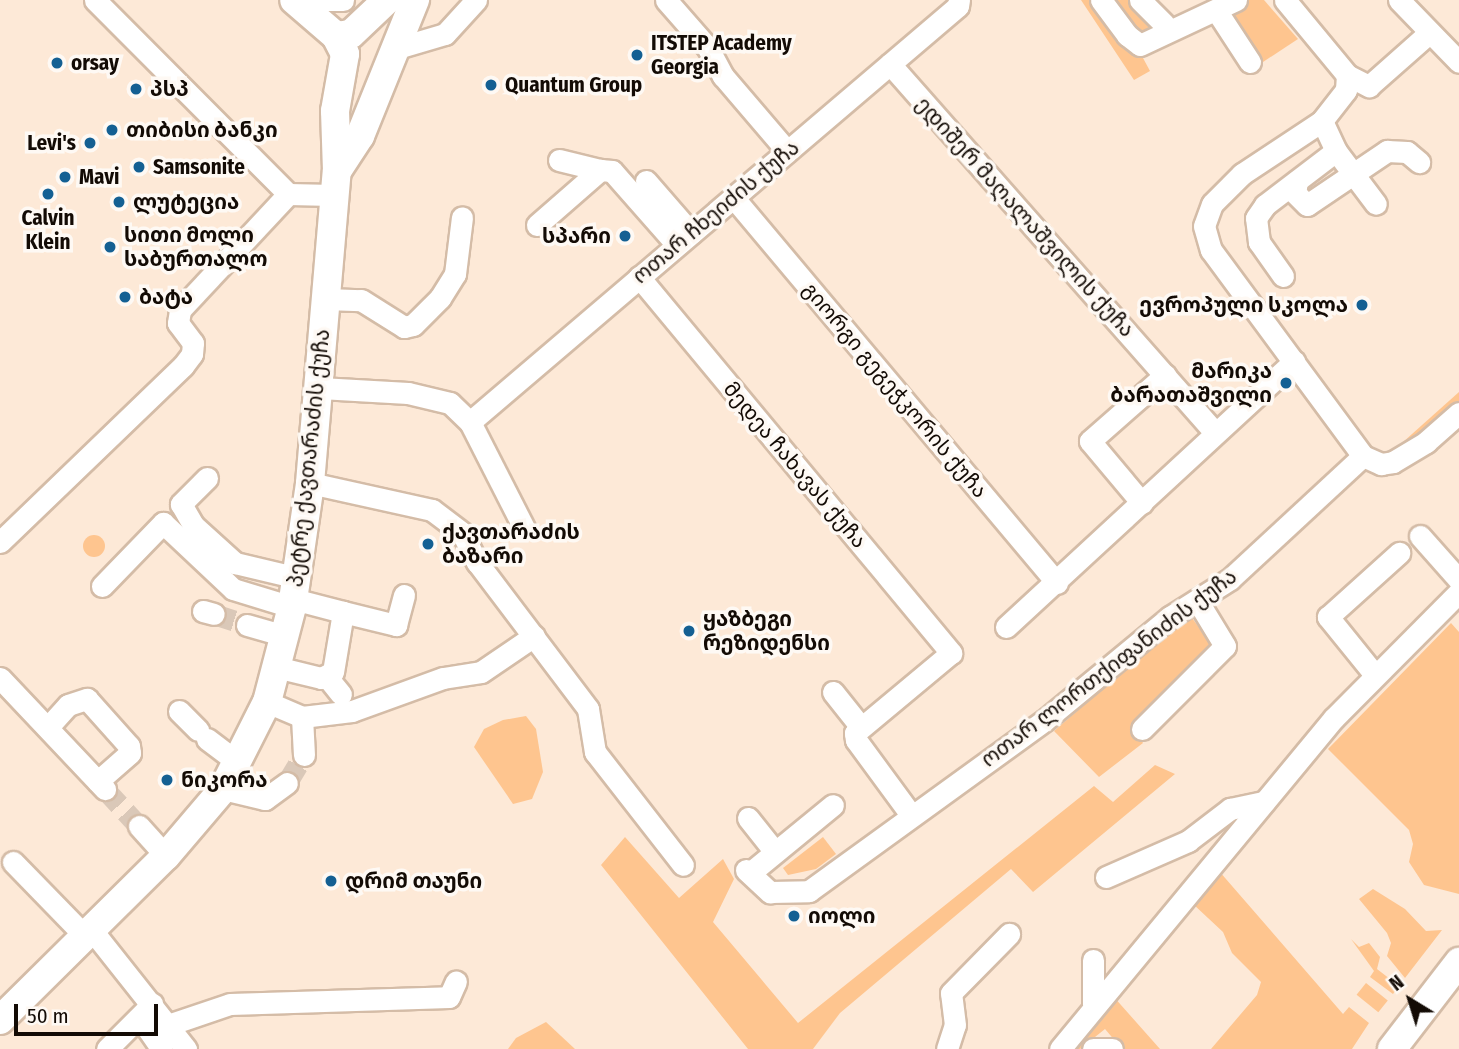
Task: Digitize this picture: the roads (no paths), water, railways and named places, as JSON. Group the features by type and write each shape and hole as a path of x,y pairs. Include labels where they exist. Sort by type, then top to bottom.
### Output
{"main road":[{"path":"294,0 336,36 351,34 387,0"},
{"name":"პეტრე ქავთარაძის ქუჩა","path":"335,183 360,136 415,0"},
{"name":"პეტრე ქავთარაძის ქუჩა","path":"0,1020 166,856 222,789 239,763 267,702 294,595 320,388 335,183 335,111 345,51 336,36"},
{"path":"1392,1049 1459,962"}],"street":[{"path":"95,0 288,194"},
{"path":"320,0 343,0"},
{"path":"394,48 444,34 476,0"},
{"path":"666,0 708,48 723,76 787,151"},
{"name":"ოთარ ჩხეიძის ქუჩა","path":"470,422 958,6 959,0"},
{"path":"1101,0 1140,45 1236,0"},
{"path":"1140,0 1164,24"},
{"path":"1285,0 1347,75 1369,86 1430,32"},
{"path":"1399,0 1430,32 1456,52"},
{"path":"1216,10 1250,62"},
{"name":"ედიშერ მაღალაშვილის ქუჩა","path":"890,64 1215,433"},
{"path":"1347,75 1342,97 1322,121 1242,174 1212,204 1205,226 1211,250 1363,456 1381,464 1408,455 1459,414"},
{"path":"1322,121 1336,151 1376,204"},
{"path":"1283,276 1259,242 1256,218 1265,205 1336,151"},
{"path":"1297,181 1295,193 1307,205 1387,151 1407,152 1419,162"},
{"path":"559,160 619,177 684,239"},
{"path":"537,225 600,170"},
{"path":"646,181 684,239"},
{"path":"0,542 183,366 192,354 193,343 178,323 180,310 288,194 335,183"},
{"name":"გიორგი გეგეჭკორის ქუჩა","path":"733,197 1057,583"},
{"path":"325,299 361,300 404,327 413,325 440,298 455,274 462,216"},
{"name":"მედეა ჩახავას ქუჩა","path":"639,278 951,653 860,726"},
{"path":"1006,627 1057,583 1294,361"},
{"path":"1142,503 1090,440 1165,375"},
{"path":"320,388 408,393 450,403 470,422 524,528"},
{"name":"ოთარ ლორთქიფანიძის ქუჩა","path":"775,852 748,872 770,892 809,891 1045,720 1170,617 1230,579 1363,456"},
{"path":"207,478 181,504 193,525 235,564 294,595 343,612 396,625 404,595"},
{"path":"310,483 432,510 446,518 462,533 477,562 588,709 595,752 683,865"},
{"path":"102,586 163,523 233,589 294,595"},
{"path":"1420,536 1459,580"},
{"path":"1375,675 1328,617 1399,553"},
{"path":"1060,1049 1093,1004 1264,802 1375,675 1459,592"},
{"path":"1142,729 1225,646 1197,600"},
{"path":"327,677 333,672 343,612"},
{"path":"247,625 285,636"},
{"path":"267,702 302,717 352,710 443,678 481,673 534,636"},
{"path":"276,667 327,677 341,694"},
{"path":"0,678 49,726 101,785 132,749 87,699 68,705 49,726"},
{"path":"833,692 860,726 856,740 911,815"},
{"path":"179,710 202,734 239,763"},
{"path":"302,717 304,755"},
{"path":"222,789 265,799 287,783"},
{"path":"1106,877 1188,841 1230,808 1264,802"},
{"path":"748,818 775,852 833,805"},
{"path":"139,826 166,856"},
{"path":"13,862 88,933 146,1011 162,1049"},
{"path":"947,1049 955,1025 951,993 1010,934"},
{"path":"1093,960 1093,1004"},
{"path":"168,1025 230,1004 449,997 456,981"},
{"path":"146,1011 168,1025 186,1049"},
{"path":"107,1049 146,1011"},
{"path":"1093,1049 1112,1049"}],"tunnel":[{"path":"214,614 247,625"},
{"path":"287,783 304,755"},
{"path":"105,789 139,826"}],"place":[{"name":"ITSTEP Academy Georgia","path":"637,55"},
{"name":"orsay","path":"57,63"},
{"name":"Quantum Group","path":"491,85"},
{"name":"პსპ","path":"136,89"},
{"name":"თიბისი ბანკი","path":"112,130"},
{"name":"Levi's","path":"90,143"},
{"name":"Samsonite","path":"139,167"},
{"name":"Mavi","path":"65,177"},
{"name":"Calvin Klein","path":"48,194"},
{"name":"ლუტეცია","path":"119,202"},
{"name":"სპარი","path":"625,236"},
{"name":"სითი მოლი საბურთალო","path":"110,247"},
{"name":"ბატა","path":"125,297"},
{"name":"ევროპული სკოლა","path":"1362,305"},
{"name":"მარიკა ბარათაშვილი","path":"1286,383"},
{"name":"ქავთარაძის ბაზარი","path":"428,544"},
{"name":"ყაზბეგი რეზიდენსი","path":"689,631"},
{"name":"ნიკორა","path":"167,780"},
{"name":"დრიმ თაუნი","path":"331,881"},
{"name":"იოლი","path":"794,916"}]}
